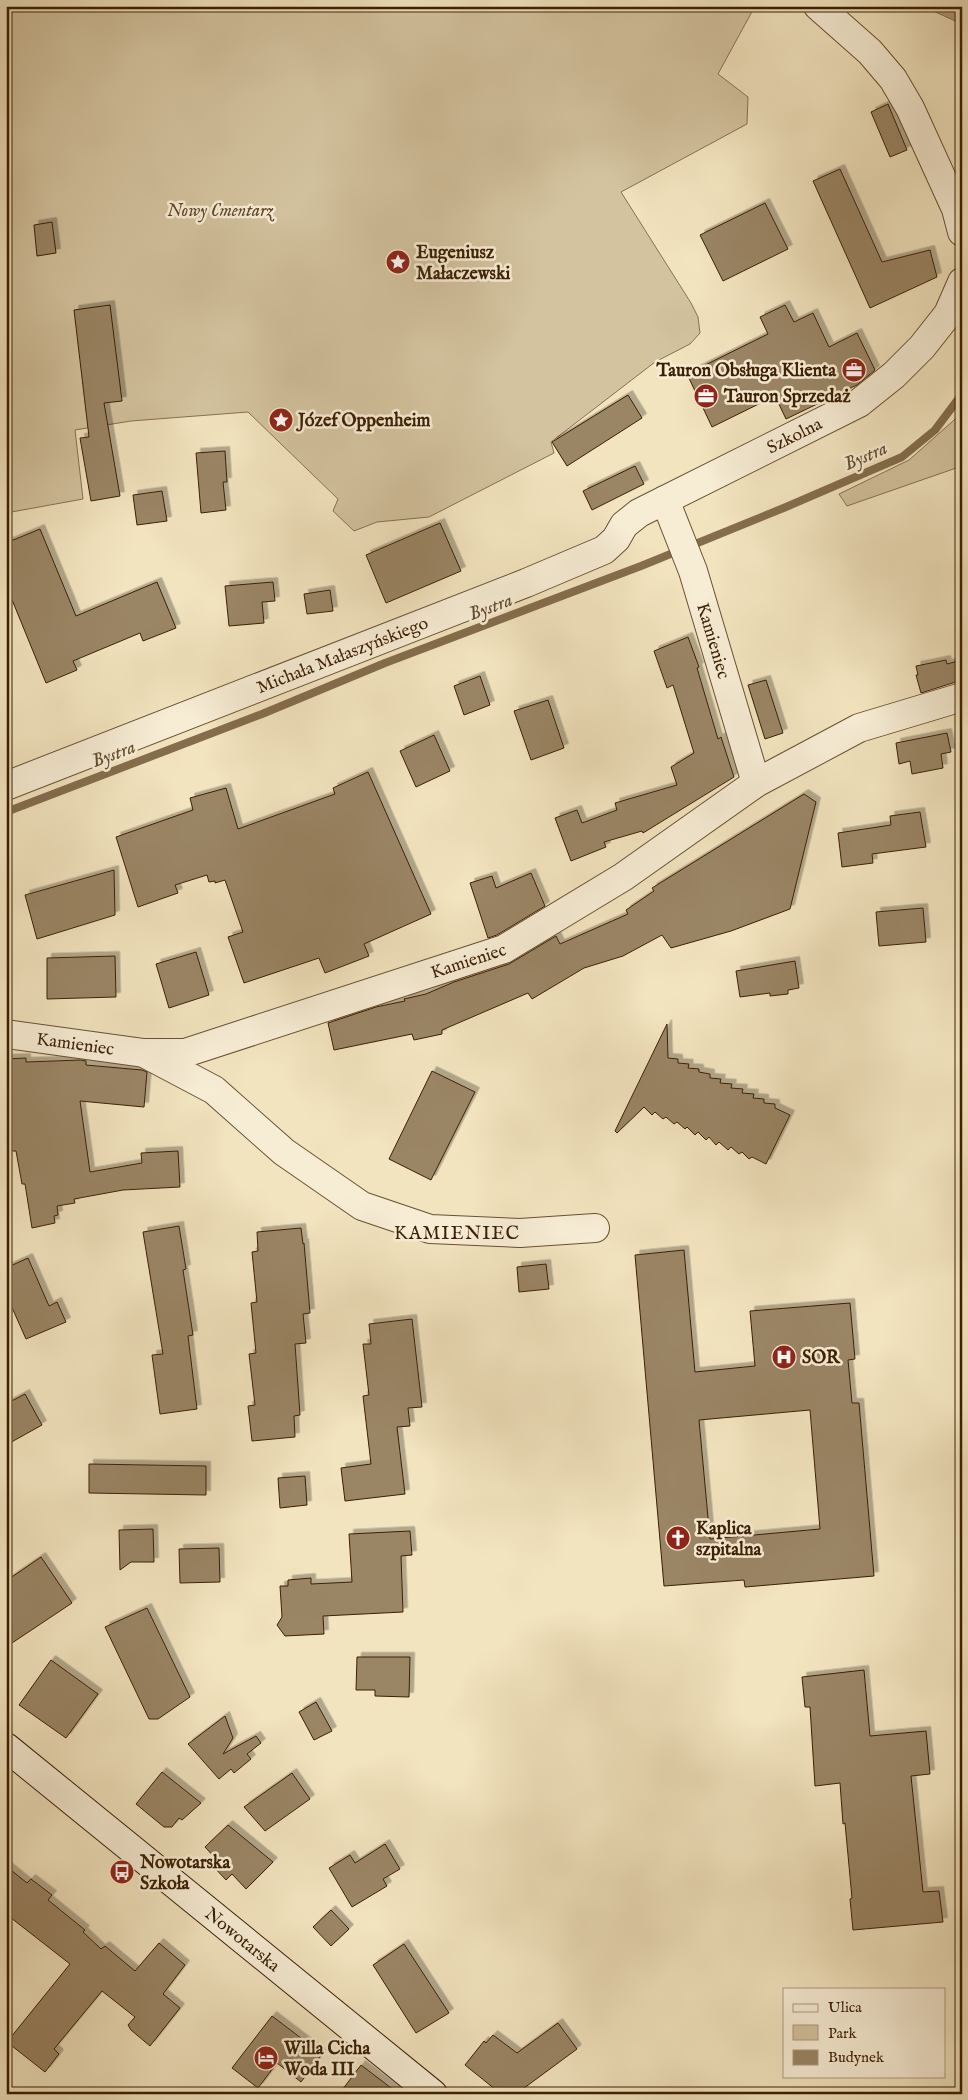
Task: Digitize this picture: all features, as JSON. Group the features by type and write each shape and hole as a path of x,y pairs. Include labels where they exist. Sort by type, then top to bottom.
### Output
{"street":[{"path":"818,6 870,52 893,79 910,108 956,209 962,232"},
{"name":"Szkolna","path":"665,500 858,403 894,375 922,347 948,314 962,282"},
{"name":"Kamieniec","path":"665,500 693,571 756,783"},
{"name":"Michała Małaszyńskiego","path":"6,786 526,583 604,550 616,540 624,525 639,513 665,500"},
{"name":"Kamieniec","path":"6,1034 144,1054 185,1052 504,948 623,877 756,783 858,728 962,697"},
{"name":"Kamieniec","path":"144,1054 214,1090 284,1152 362,1206 430,1229 520,1233 595,1228"},
{"name":"Nowotarska","path":"6,1747 432,2094"}],"green space":[{"name":"Nowy Cmentarz","path":"6,6 755,6 718,74 748,97 747,124 621,192 691,303 698,317 700,333 690,344 655,362 551,442 554,453 429,517 377,522 354,531 333,511 338,499 248,412 131,421 75,430 83,499 6,513 6,209 8,209"},
{"path":"962,413 962,466 847,506 839,494 909,460"}],"shaded area":[{"path":"922,6 962,6 962,24"}],"building":[{"path":"888,104 907,150 890,157 871,112"},
{"path":"840,169 882,262 930,250 937,277 870,308 813,181"},
{"path":"765,203 788,249 723,281 700,235"},
{"path":"52,222 56,253 37,256 34,225"},
{"path":"110,305 122,401 104,403 120,496 91,501 80,438 89,437 74,310"},
{"path":"785,305 794,322 813,313 829,347 857,333 875,370 857,385 786,419 775,396 712,427 687,374 768,334 760,317"},
{"path":"628,395 642,418 567,466 552,442"},
{"path":"225,451 227,482 223,482 226,510 201,513 196,453"},
{"path":"635,466 644,484 592,510 583,491"},
{"path":"162,491 167,521 137,525 133,495"},
{"path":"440,523 461,571 386,603 366,555"},
{"path":"40,529 76,616 157,582 176,628 143,641 140,633 73,661 77,670 46,683 6,585 6,543"},
{"path":"273,582 275,601 262,602 264,623 229,626 225,586"},
{"path":"330,590 333,611 307,614 304,594"},
{"path":"688,637 699,667 697,668 718,739 721,737 734,777 643,833 642,831 604,842 606,847 571,861 555,818 577,810 582,823 617,810 615,803 677,785 671,767 694,753 673,685 667,688 654,651"},
{"path":"946,660 947,664 962,660 962,680 921,693 916,675 918,675 916,666"},
{"path":"480,676 490,705 464,715 454,686"},
{"path":"766,680 783,733 765,739 748,685"},
{"path":"548,700 564,748 531,760 514,711"},
{"path":"947,733 951,752 941,754 943,768 912,774 910,761 899,764 896,743"},
{"path":"434,735 450,771 416,787 400,751"},
{"path":"368,772 431,914 364,944 369,956 325,973 319,958 244,983 228,937 243,932 225,880 215,883 215,881 209,882 207,875 175,885 178,893 138,907 116,837 193,810 190,798 226,788 238,829 335,794 333,788"},
{"path":"804,794 816,802 790,909 731,931 671,948 662,935 623,956 584,968 532,999 528,993 442,1030 442,1034 414,1040 412,1034 334,1050 328,1023 376,1007 405,1001 404,999 426,994 454,982 509,964 556,936 560,944 628,914 626,910 654,891 652,888"},
{"path":"920,812 926,847 872,854 873,863 842,867 838,833 891,825 890,816"},
{"path":"114,870 115,915 37,939 25,895"},
{"path":"531,873 545,906 497,935 488,938 470,883 492,876 496,888"},
{"path":"923,908 926,942 879,946 876,912"},
{"path":"196,952 209,995 169,1008 156,964"},
{"path":"115,956 116,997 47,999 47,958"},
{"path":"795,961 799,988 788,990 788,994 770,996 770,993 740,997 736,971"},
{"path":"667,1024 668,1058 678,1059 678,1063 689,1064 688,1068 699,1069 699,1072 710,1074 710,1078 721,1079 720,1083 732,1084 731,1088 743,1089 742,1093 754,1094 753,1098 764,1099 764,1103 775,1104 775,1108 790,1115 766,1164 752,1157 749,1159 742,1152 739,1154 731,1147 728,1150 719,1142 716,1145 709,1137 706,1140 698,1132 695,1135 687,1127 685,1129 677,1122 674,1124 666,1117 663,1119 655,1112 652,1115 644,1107 617,1133 615,1131"},
{"path":"26,1058 26,1062 81,1060 86,1061 86,1065 147,1072 144,1107 80,1101 90,1172 142,1163 141,1153 178,1151 180,1187 123,1190 74,1199 75,1203 57,1206 58,1215 54,1216 55,1223 32,1228 25,1184 22,1184 16,1151 6,1151 6,1059"},
{"path":"432,1071 475,1092 431,1180 389,1159"},
{"path":"179,1226 186,1269 183,1270 193,1335 188,1336 197,1409 160,1414 152,1355 163,1354 143,1232"},
{"path":"301,1228 310,1313 303,1314 306,1343 295,1344 300,1415 294,1416 295,1437 252,1441 248,1406 255,1405 249,1354 256,1353 251,1303 257,1302 252,1252 258,1251 257,1232"},
{"path":"684,1250 695,1372 755,1366 750,1311 850,1303 855,1359 848,1360 852,1403 859,1403 874,1576 745,1587 744,1580 664,1586 635,1255","holes":["810,1410 820,1529 710,1539 699,1420"]},
{"path":"28,1258 49,1306 57,1302 66,1322 26,1339 6,1294 6,1268"},
{"path":"546,1264 549,1289 519,1292 517,1267"},
{"path":"412,1319 422,1407 408,1408 410,1426 397,1427 405,1494 345,1501 341,1468 371,1464 363,1396 369,1395 363,1344 371,1344 369,1324"},
{"path":"25,1394 42,1425 6,1445 6,1404"},
{"path":"89,1464 206,1466 206,1495 89,1493"},
{"path":"305,1476 307,1505 280,1508 278,1478"},
{"path":"153,1529 154,1562 131,1562 120,1570 119,1530"},
{"path":"410,1531 412,1555 401,1556 403,1612 323,1616 324,1634 285,1636 277,1625 282,1617 280,1586 288,1586 288,1580 311,1578 311,1584 352,1582 349,1534"},
{"path":"219,1548 220,1582 180,1583 179,1549"},
{"path":"41,1557 72,1603 6,1647 6,1581"},
{"path":"147,1608 190,1697 158,1719 149,1719 105,1627"},
{"path":"357,1657 410,1657 409,1697 375,1696 375,1690 356,1690"},
{"path":"51,1660 98,1694 66,1738 19,1705"},
{"path":"864,1670 870,1736 926,1731 930,1774 911,1776 923,1892 939,1891 943,1922 853,1930 850,1899 852,1898 840,1783 815,1786 810,1707 805,1707 802,1677"},
{"path":"316,1702 332,1731 314,1740 299,1712"},
{"path":"225,1716 233,1738 223,1754 256,1736 261,1743 247,1754 251,1759 234,1773 231,1769 219,1779 188,1744"},
{"path":"162,1772 201,1803 182,1820 179,1818 172,1827 164,1827 136,1804"},
{"path":"292,1773 310,1799 265,1831 244,1807"},
{"path":"228,1825 273,1862 246,1889 232,1874 226,1880 213,1866 218,1861 205,1847"},
{"path":"385,1844 400,1869 383,1879 387,1886 352,1907 329,1868 350,1855 355,1863"},
{"path":"6,1866 27,1883 31,1879 52,1895 48,1900 85,1930 83,1932 101,1949 105,1946 135,1971 159,1943 185,1965 163,1994 180,2008 150,2046 131,2030 128,2025 135,2017 102,1991 54,2049 59,2054 45,2072 7,2042 70,1964 6,1914"},
{"path":"331,1910 349,1929 331,1946 313,1927"},
{"path":"404,1944 449,2013 416,2033 373,1965"},
{"path":"272,2016 322,2054 301,2082 277,2063 258,2088 232,2068"},
{"path":"558,2023 577,2049 516,2094 501,2094 465,2065 484,2041 486,2043 493,2035 517,2053"},
{"path":"361,2065 399,2094 339,2094"}],"waterway":[{"name":"Bystra","path":"6,812 262,714 385,663 641,566 902,457 935,430 962,394"}],"place":[{"name":"Eugeniusz Małaczewski","path":"398,262"},
{"name":"Tauron Obsługa Klienta","path":"854,370"},
{"name":"Tauron Sprzedaż","path":"706,396"},
{"name":"Józef Oppenheim","path":"281,420"},
{"name":"SOR","path":"784,1357"},
{"name":"Kaplica szpitalna","path":"678,1538"},
{"name":"Nowotarska Szkoła","path":"122,1872"},
{"name":"Willa Cicha Woda III","path":"266,2058"}],"district":[{"name":"KAMIENIEC","path":"457,1232"}]}
